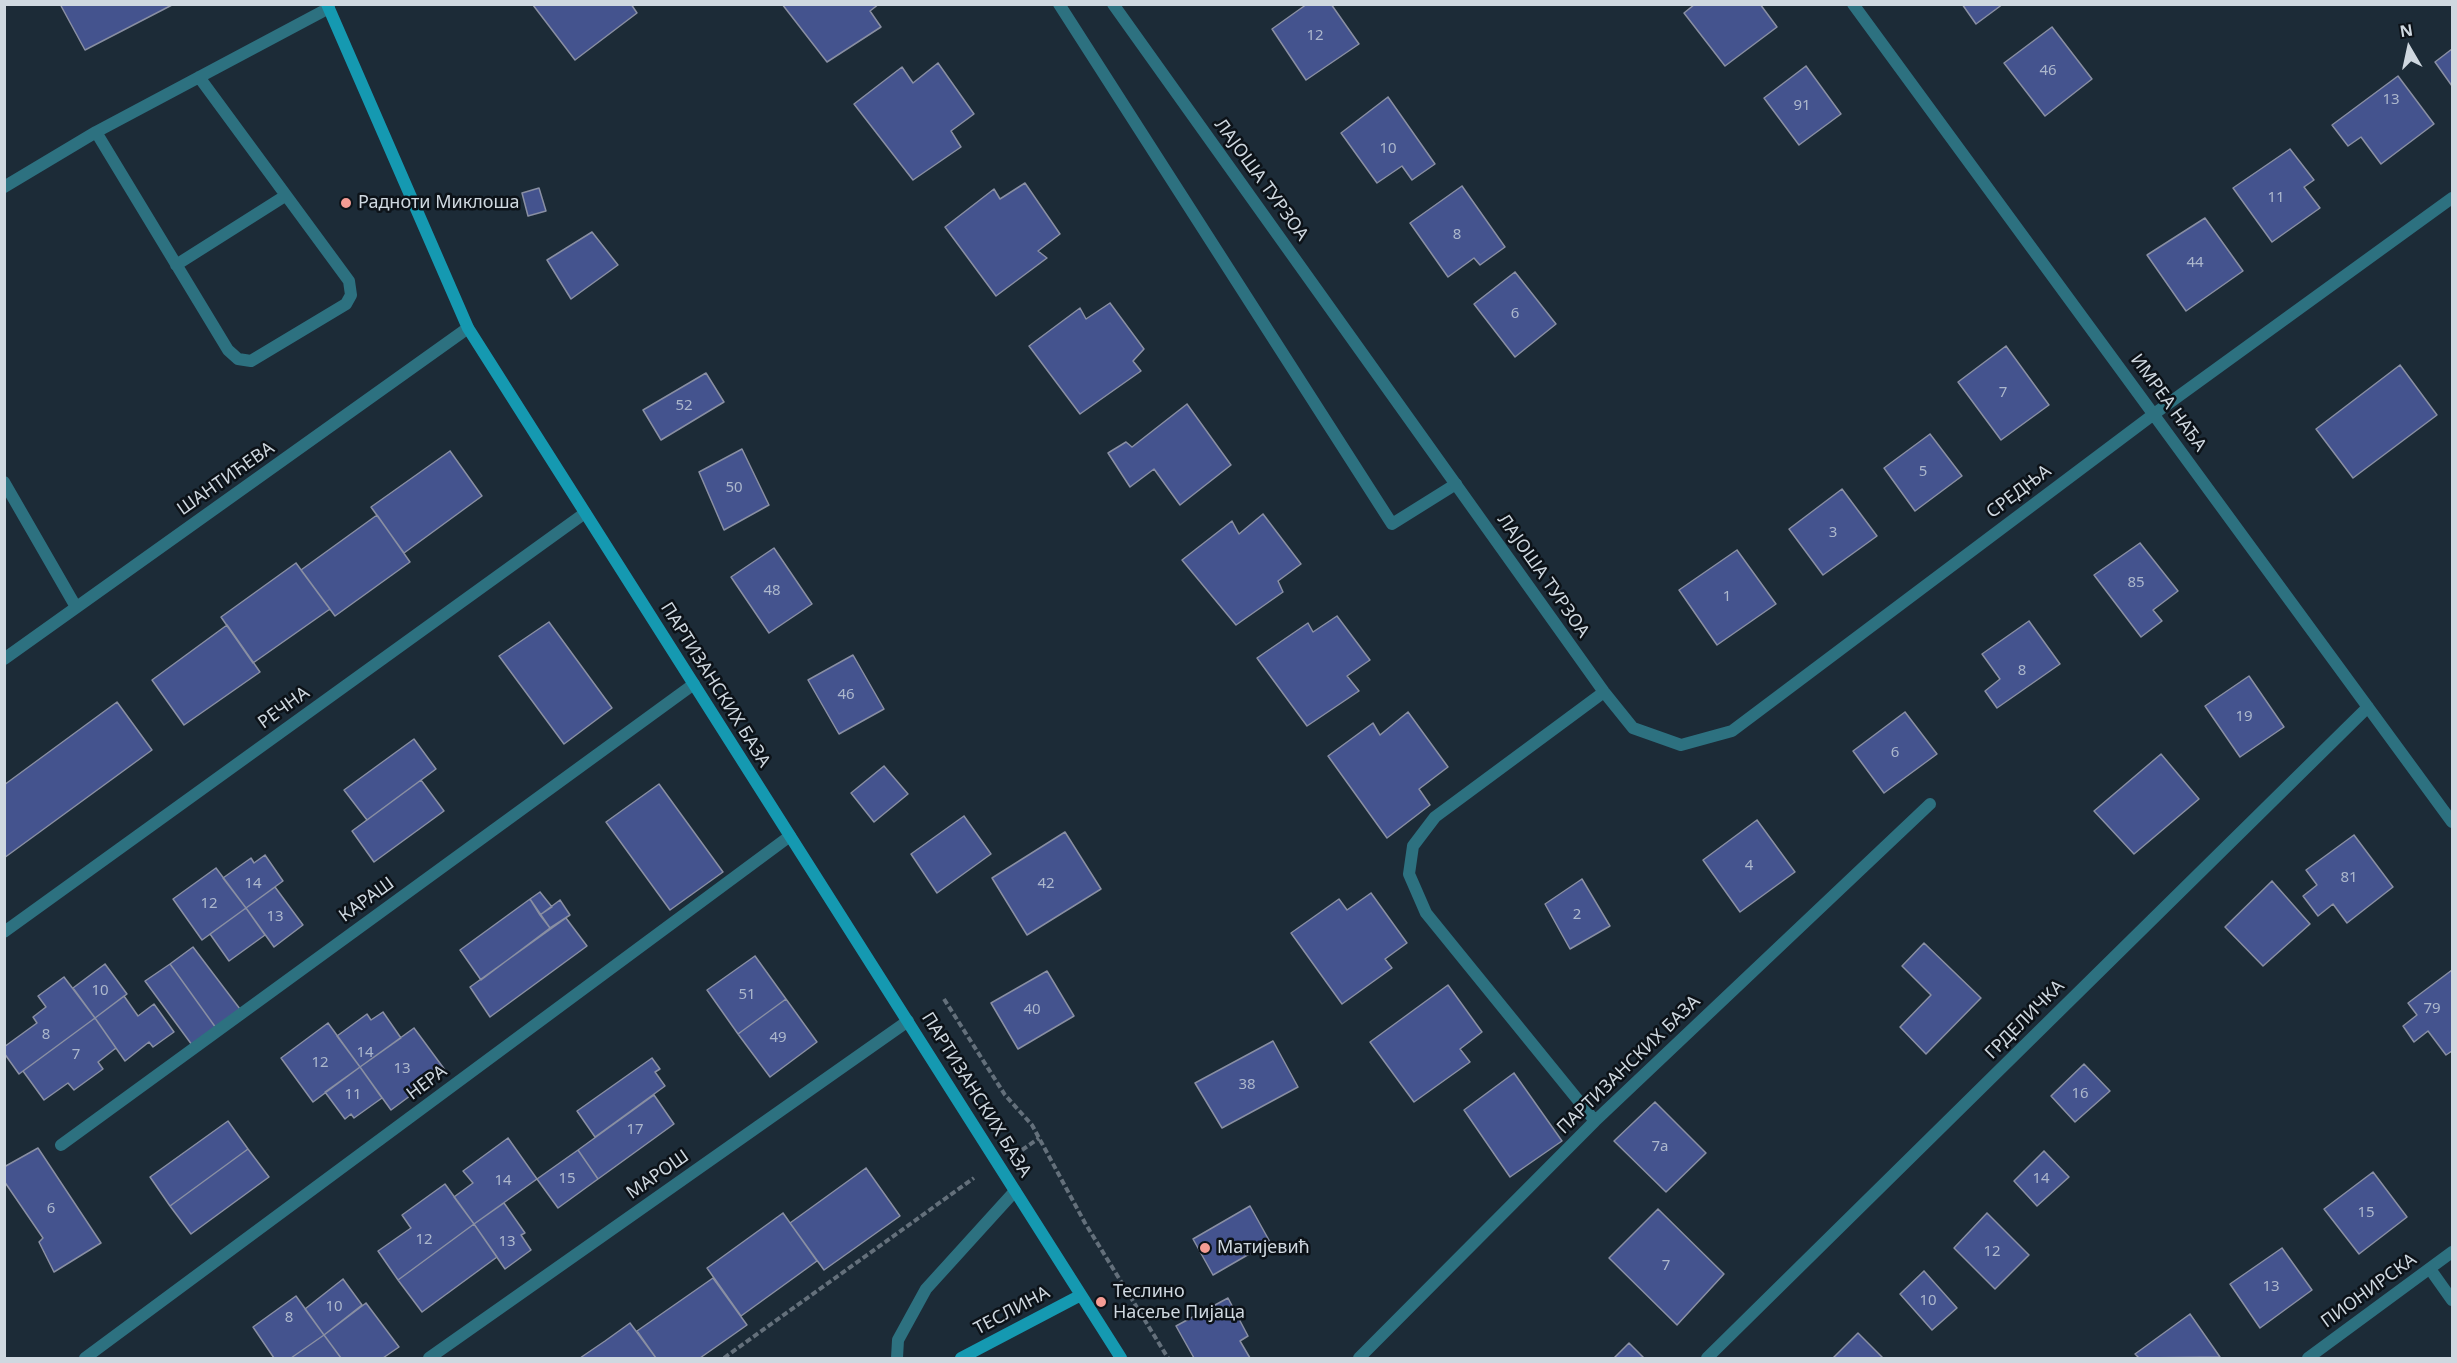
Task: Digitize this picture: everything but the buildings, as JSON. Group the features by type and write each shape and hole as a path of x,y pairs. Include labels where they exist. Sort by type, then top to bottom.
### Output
{"street":[{"path":"1059,4 1392,524 1456,484"},
{"name":"ЛАЈОША ТУРЗОА","path":"1113,4 1604,692"},
{"name":"ИМРЕА НАЂА","path":"1853,4 2452,822"},
{"path":"4,187 96,132 328,6"},
{"name":"ПАРТИЗАНСКИХ БАЗА","path":"328,6 468,328 1121,1359"},
{"path":"96,132 228,350 238,359 251,360 346,304 351,295 349,281 199,77"},
{"path":"176,265 285,196"},
{"name":"СРЕДЊА","path":"1604,692 1633,728 1681,745 1732,730 2154,414 2452,198"},
{"name":"ШАНТИЋЕВА","path":"4,659 468,328"},
{"path":"4,482 76,607"},
{"name":"РЕЧНА","path":"4,932 585,513"},
{"name":"КАРАШ","path":"61,1146 694,684"},
{"path":"1595,1121 1426,913 1409,874 1413,846 1435,817 1604,692"},
{"name":"ГРДЕЛИЧКА","path":"1707,1359 2368,707"},
{"name":"ПАРТИЗАНСКИХ БАЗА","path":"1359,1359 1595,1121 1930,804"},
{"name":"НЕРА","path":"85,1359 790,836"},
{"name":"МАРОШ","path":"429,1359 908,1021"},
{"path":"897,1359 898,1340 926,1289 1015,1191"},
{"name":"ПИОНИРСКА","path":"2308,1359 2452,1252"},
{"path":"2430,1269 2452,1300"},
{"name":"ТЕСЛИНА","path":"961,1359 1081,1295"}],"path":[{"path":"944,999 1005,1095 1032,1125 1085,1223 1168,1359"},
{"path":"724,1359 963,1185 998,1164"}],"place":[{"name":"Радноти Миклоша","path":"346,203"},
{"name":"Матијевић","path":"1205,1248"},
{"name":"Теслино Насеље Пијаца","path":"1101,1302"}]}
